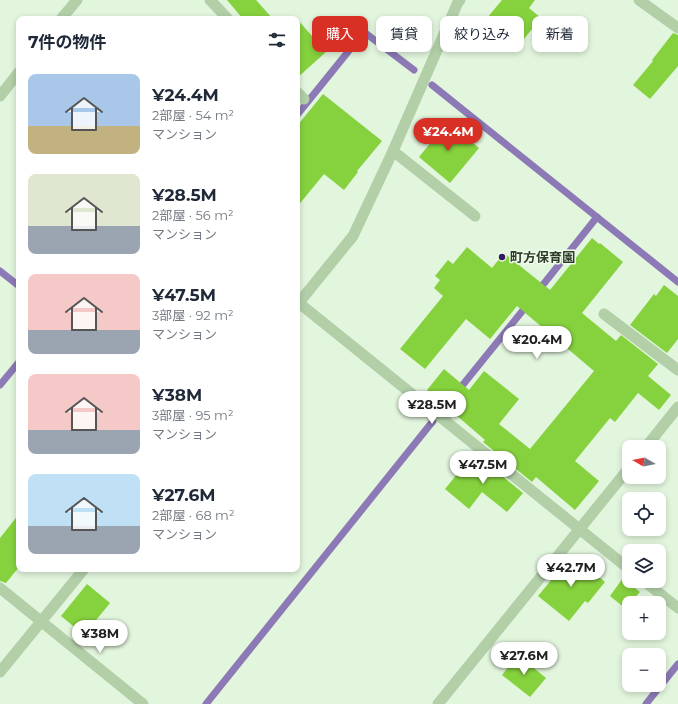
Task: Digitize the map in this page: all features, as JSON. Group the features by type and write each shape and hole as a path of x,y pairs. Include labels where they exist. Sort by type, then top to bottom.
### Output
{"street":[{"path":"64,16 77,0"},
{"path":"210,0 225,16"},
{"path":"639,0 678,28"},
{"path":"300,302 353,236 393,151 458,1"},
{"path":"0,96 16,76"},
{"path":"393,151 475,216"},
{"path":"300,306 622,563"},
{"path":"604,314 678,370"},
{"path":"652,440 678,407"},
{"path":"438,704 622,477"},
{"path":"0,672 82,572"},
{"path":"0,588 143,704"},
{"path":"653,588 678,608"}],"building":[{"path":"227,0 256,0 270,16 240,16"},
{"path":"502,0 535,0 529,8 539,16 532,16 532,29 524,39 524,16 489,16"},
{"path":"300,22 312,36 312,52 326,52 300,75"},
{"path":"673,33 678,35 678,66 650,99 633,85 653,61 652,60"},
{"path":"323,94 382,141 357,171 358,172 344,190 324,174 300,203 300,122"},
{"path":"445,120 479,148 450,183 419,157 432,141 429,139"},
{"path":"592,238 623,262 582,313 616,341 621,335 658,364 648,376 671,395 659,410 638,393 615,422 610,418 575,461 599,481 575,510 536,477 532,482 483,442 485,440 427,390 444,369 469,390 484,371 519,399 499,424 530,449 594,371 517,306 490,339 466,319 425,369 400,349 443,296 434,288 440,280 435,276 448,260 453,264 467,247 492,268 504,253 550,290"},
{"path":"664,285 678,296 678,339 667,353 630,325 654,294 656,296"},
{"path":"474,453 523,493 507,512 482,492 469,509 445,489"},
{"path":"16,518 16,571 6,583 0,581 0,538"},
{"path":"572,555 605,582 588,603 585,601 569,621 538,596"},
{"path":"622,579 622,588 635,588 640,592 636,596 622,596 622,606 610,596"},
{"path":"87,584 110,603 84,635 61,616"},
{"path":"518,655 546,678 530,697 502,675"}],"waterway":[{"path":"300,111 364,32 414,70"},
{"path":"432,85 678,282"},
{"path":"538,291 597,217"},
{"path":"0,271 16,284"},
{"path":"457,392 528,304"},
{"path":"0,385 16,366"},
{"path":"206,704 433,421"},
{"path":"646,704 678,664"}],"place":[{"name":"町方保育園","path":"502,257"}]}
